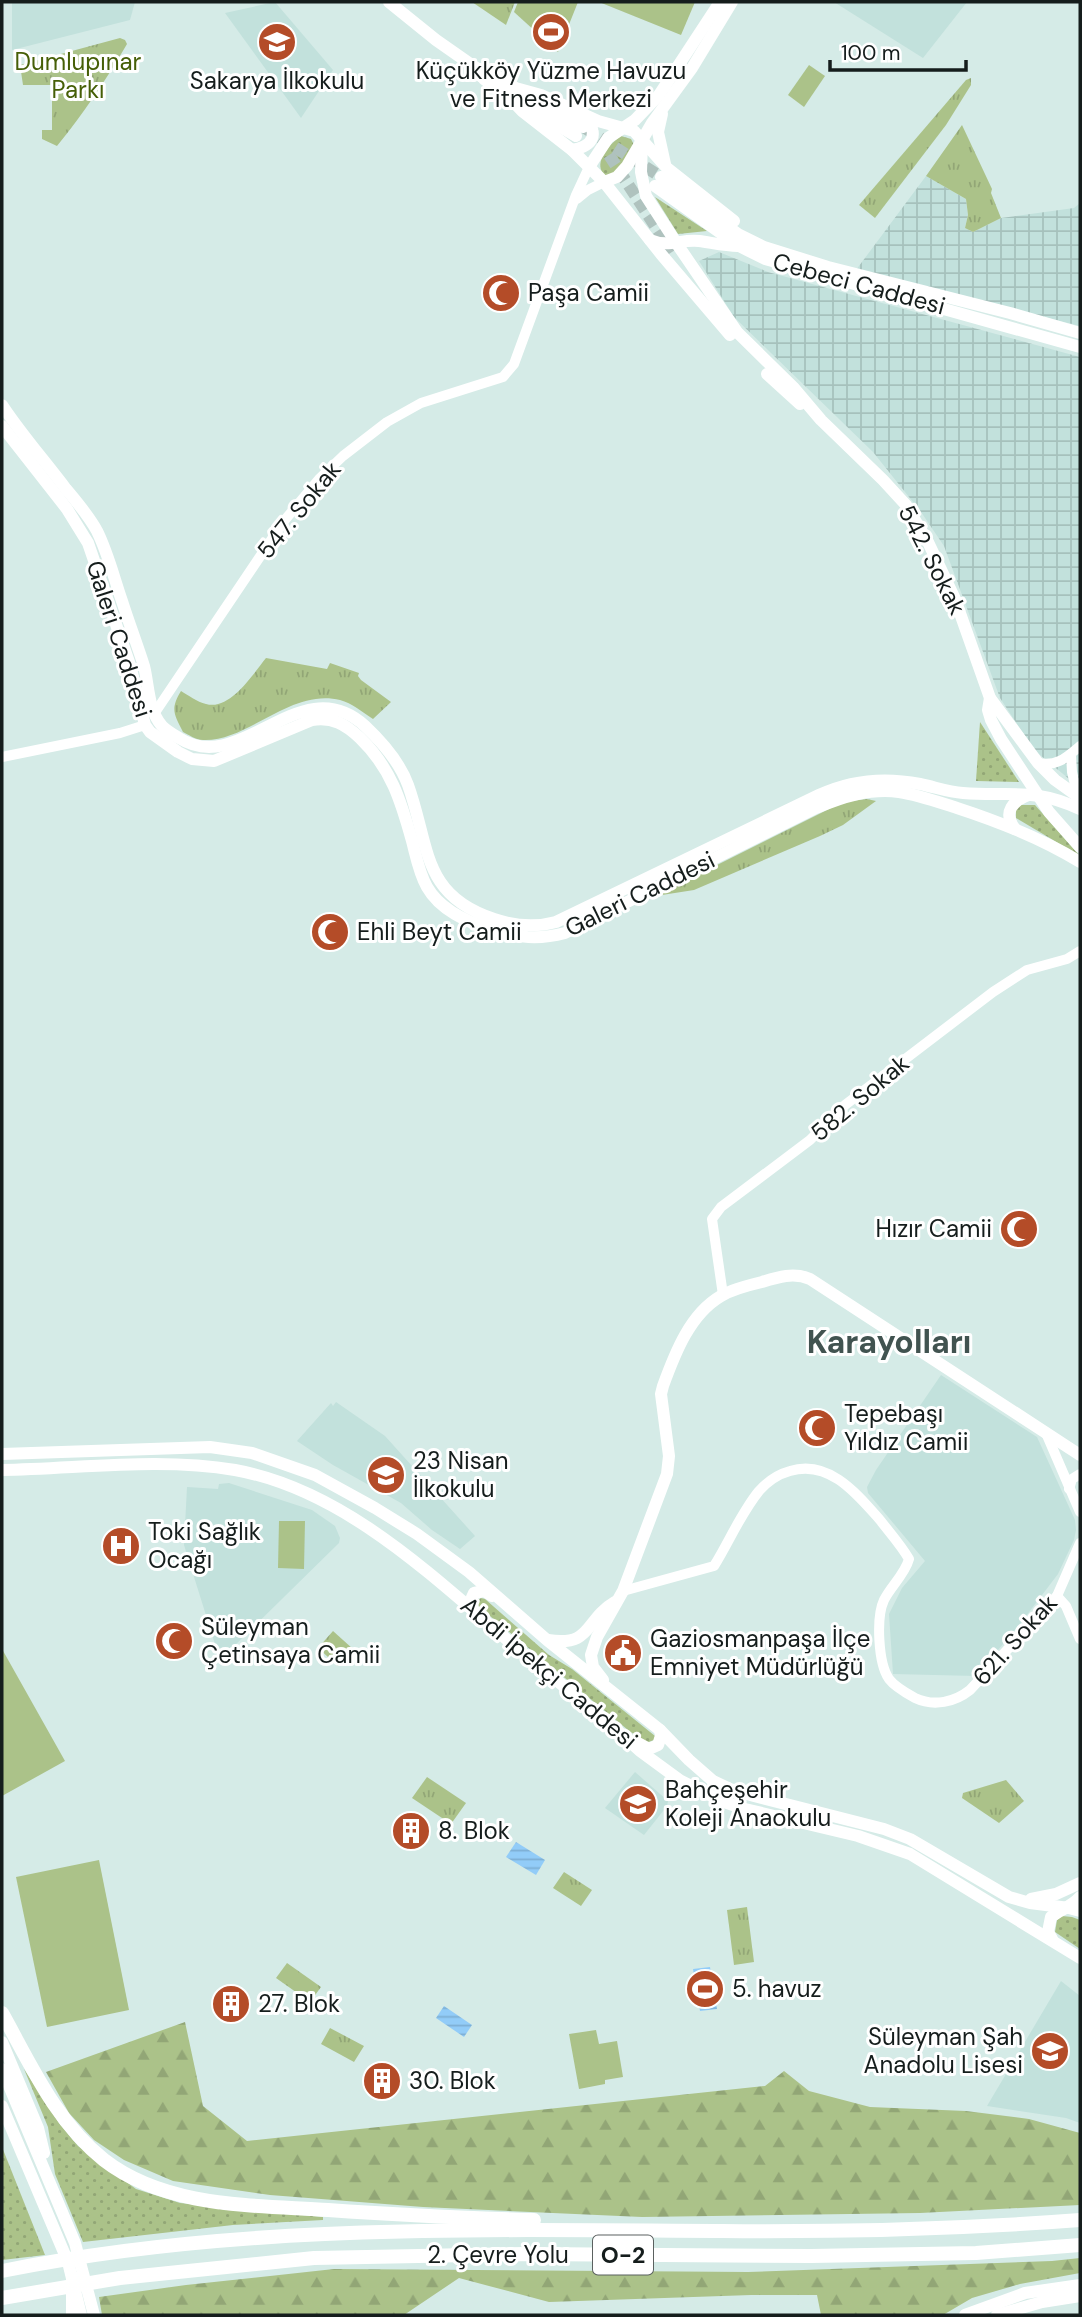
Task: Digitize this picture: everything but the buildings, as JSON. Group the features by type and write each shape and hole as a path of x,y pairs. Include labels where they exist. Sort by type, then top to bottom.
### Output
{"highway":[{"path":"2,2013 48,2097 82,2140 132,2178 164,2190 185,2197 221,2202 396,2215 539,2220 563,2222 594,2230"},
{"name":"2. Çevre Yolu","path":"2,2271 63,2259 343,2233 873,2230 1080,2220"},
{"name":"2. Çevre Yolu","path":"2,2298 73,2284 314,2258 515,2254 823,2256 976,2253 1080,2245"},
{"path":"73,2278 73,2315"}],"main road":[{"path":"389,2 476,68 491,72 511,92 581,126 592,128 592,139 580,158"},
{"path":"580,158 624,129 648,108 720,2"},
{"path":"604,182 621,173 652,122 692,68 732,2"},
{"name":"542. Sokak","path":"511,92 522,111 580,158 620,199 649,240 776,383 794,400 813,412"},
{"path":"661,177 658,132 663,107"},
{"path":"581,126 634,131 661,177"},
{"name":"542. Sokak","path":"642,142 641,172 646,196 675,248 691,264 737,332 883,480 915,519 955,599 990,698"},
{"name":"Cebeci Caddesi","path":"661,177 739,246 765,259 1080,347"},
{"name":"Cebeci Caddesi","path":"661,177 764,247 828,267 1080,333"},
{"path":"649,240 675,248 697,241 739,246"},
{"path":"691,264 692,253 706,243"},
{"path":"675,248 721,323"},
{"name":"Galeri Caddesi","path":"2,405 78,503 97,532 143,664 154,714 163,726 190,745 209,748 226,744 295,714 319,707 339,710 354,717 380,741 405,777 439,883 454,899 497,920 521,926 545,925 571,915 819,794 841,786 889,780 966,793 1033,789 1063,801 1080,801"},
{"name":"Galeri Caddesi","path":"2,426 72,516 88,542 130,665 145,725 156,737 192,759 214,761 312,720 333,720 343,724 370,749 395,785 426,886 447,908 478,926 526,938 565,933 809,812 853,794 898,792 929,799 1015,829 1080,862"},
{"path":"990,698 1038,762 1080,801"},
{"path":"990,698 990,720 1049,812 1080,847"},
{"path":"145,725 154,714"},
{"path":"1015,829 1009,820 1010,809 1033,789"},
{"path":"547,1640 562,1642 577,1639 623,1591 667,1474 669,1456 663,1386 691,1325 699,1314 723,1295 777,1278 801,1275 810,1279 1080,1455"},
{"name":"Abdi İpekçi Caddesi","path":"2,1454 199,1447 252,1453 315,1475 417,1534 470,1572 547,1640 660,1730 704,1774 723,1786 754,1797 884,1829 910,1839 993,1889 1020,1901 1075,1909"},
{"name":"Abdi İpekçi Caddesi","path":"2,1470 147,1465 209,1467 263,1476 322,1501 382,1537 420,1564 661,1767 704,1793 745,1809 858,1836 909,1854 1080,1958"},
{"path":"474,1611 470,1602 474,1592 484,1591 502,1600"},
{"path":"610,1692 593,1667 591,1655 615,1602"},
{"path":"625,1737 649,1749 658,1745 660,1730"},
{"path":"1020,1901 1056,1895 1080,1883"},
{"path":"1052,1939 1048,1932 1051,1917 1059,1911 1075,1909 1080,1897"},
{"path":"2,2042 38,2127 48,2178"},
{"path":"2,2069 75,2243 94,2315"},
{"path":"2,2106 61,2246 73,2278 81,2315"},
{"path":"965,2315 1001,2301 1080,2278"},
{"path":"1040,2290 1080,2285"},
{"path":"997,2315 1022,2307 1080,2296"},
{"path":"1022,2307 1080,2304"}],"street":[{"path":"580,158 581,191"},
{"path":"581,191 604,182"},
{"path":"581,191 607,194 620,199"},
{"name":"547. Sokak","path":"154,714 284,521 320,478 343,456 387,422 421,402 503,377 514,364 574,202 581,191"},
{"path":"2,757 120,733 145,725"},
{"path":"1038,762 1055,764 1080,746"},
{"path":"1071,754 1072,772 1080,801"},
{"name":"582. Sokak","path":"723,1295 712,1219 721,1208 810,1140 845,1105 993,992 1027,970 1067,959 1080,951"},
{"path":"1045,1433 1080,1513"},
{"name":"621. Sokak","path":"623,1591 714,1566 760,1489 784,1473 799,1468 815,1469 853,1490 909,1559 883,1602 879,1621 885,1670 890,1680 919,1700 942,1702 958,1699 965,1693 1057,1596 1080,1543"},
{"path":"1069,1489 1072,1479 1080,1474"},
{"path":"1057,1596 1066,1606 1080,1639"}],"shaded area":[{"path":"12,2 135,2 130,20 12,50"},
{"name":"Sakarya İlkokulu","path":"275,2 333,70 301,118 225,13"},
{"path":"834,2 967,2 923,58"},
{"path":"926,176 966,199 968,215 965,228 973,232 1001,218 1074,208 1080,203 1080,326 856,270"},
{"path":"719,252 768,272 1080,357 1080,788 1034,750 1000,698 944,546 921,512 873,452 734,317 699,261"},
{"path":"941,1375 1037,1437 1075,1520 1074,1540 1058,1574 976,1676 893,1674 889,1614 902,1588 925,1561 868,1493 867,1487"},
{"name":"23 Nisan İlkokulu","path":"336,1402 385,1436 475,1536 460,1549 432,1530 401,1503 333,1465 297,1441 331,1403 333,1406"},
{"path":"229,1483 312,1510 335,1526 340,1538 339,1543 220,1660 184,1545 187,1487 218,1489 219,1484"},
{"name":"Bahçeşehir Koleji Anaokulu","path":"635,1772 668,1801 644,1835 605,1808"},
{"name":"Süleyman Şah Anadolu Lisesi","path":"1061,1981 1080,1996 1080,2123 1066,2118 987,2106"}],"green space":[{"path":"472,2 515,2 506,25"},
{"name":"Küçükköy Yüzme Havuzu ve Fitness Merkezi","path":"518,2 578,2 558,52 514,12"},
{"path":"599,2 695,2 681,35"},
{"name":"Dumlupınar Parkı","path":"120,38 127,44 67,134 57,146 42,139 42,130 52,130 52,85 23,85 20,65"},
{"path":"809,65 825,76 804,107 788,95"},
{"path":"971,78 971,85 946,125 875,218 859,205 966,80"},
{"path":"962,125 992,189 991,193 1001,218 973,232 965,228 968,215 966,199 926,176"},
{"path":"621,136 631,139 634,145 619,171 606,176 600,166 603,155"},
{"path":"655,197 707,231 678,234"},
{"path":"266,658 327,669 330,663 359,673 361,680 391,702 373,719 344,701 322,698 304,701 220,738 200,740 183,732 174,712 175,702 181,691 206,704 224,702 240,690"},
{"path":"980,722 1019,782 976,781"},
{"path":"867,799 876,801 843,825 820,836 694,890 661,893 843,802"},
{"path":"1021,805 1035,805 1080,856 1016,818 1016,809"},
{"path":"279,1521 305,1521 304,1569 278,1568"},
{"path":"481,1598 549,1655 572,1669 655,1736 654,1740 646,1743 628,1730 479,1607 477,1601"},
{"path":"333,1631 353,1649 338,1666 318,1648"},
{"path":"2,1649 65,1761 2,1796"},
{"path":"427,1777 466,1803 451,1824 412,1798"},
{"path":"1006,1780 1024,1801 999,1823 962,1798 963,1793"},
{"path":"99,1860 129,2010 47,2027 16,1877"},
{"path":"564,1872 592,1890 581,1906 553,1888"},
{"path":"747,1907 754,1962 734,1965 727,1910"},
{"path":"1062,1916 1080,1920 1080,1949 1055,1932 1057,1920"},
{"path":"287,1963 321,1987 310,2002 276,1978"},
{"path":"185,2022 203,2106 247,2141 765,2086 784,2071 809,2091 870,2107 966,2111 1029,2119 1080,2133 1080,2205 920,2213 642,2217 423,2207 270,2195 173,2181 124,2160 94,2140 69,2113 46,2072"},
{"path":"330,2028 364,2046 354,2062 321,2044"},
{"path":"596,2030 599,2044 617,2041 623,2077 579,2089 569,2034"},
{"path":"24,2069 59,2123 78,2146 136,2189 180,2203 323,2217 323,2220 233,2225 83,2242 55,2174 48,2127"},
{"path":"2,2147 45,2255 2,2260"},
{"path":"1080,2258 1080,2273 1020,2284 972,2298 943,2315 821,2315 817,2295 549,2302 459,2278 404,2315 102,2315 99,2297 334,2269 748,2272"}],"water":[{"path":"516,1842 545,1860 536,1875 506,1857"},
{"name":"5. havuz","path":"710,1967 717,2009 700,2011 693,1969"},
{"path":"444,2006 472,2025 464,2037 436,2018"}],"tunnel":[{"path":"585,128 661,177"},
{"path":"609,155 672,252"}],"place":[{"name":"Küçükköy Yüzme Havuzu ve Fitness Merkezi","path":"551,32"},
{"name":"Sakarya İlkokulu","path":"277,42"},
{"name":"Paşa Camii","path":"501,293"},
{"name":"Ehli Beyt Camii","path":"330,932"},
{"name":"Hızır Camii","path":"1019,1229"},
{"name":"Tepebaşı Yıldız Camii","path":"817,1428"},
{"name":"23 Nisan İlkokulu","path":"386,1475"},
{"name":"Toki Sağlık Ocağı","path":"121,1546"},
{"name":"Süleyman Çetinsaya Camii","path":"174,1641"},
{"name":"Gaziosmanpaşa İlçe Emniyet Müdürlüğü","path":"623,1653"},
{"name":"Bahçeşehir Koleji Anaokulu","path":"638,1804"},
{"name":"8. Blok","path":"411,1831"},
{"name":"5. havuz","path":"705,1989"},
{"name":"27. Blok","path":"231,2004"},
{"name":"Süleyman Şah Anadolu Lisesi","path":"1050,2051"},
{"name":"30. Blok","path":"382,2081"}],"district":[{"name":"Karayolları","path":"889,1342"}]}
